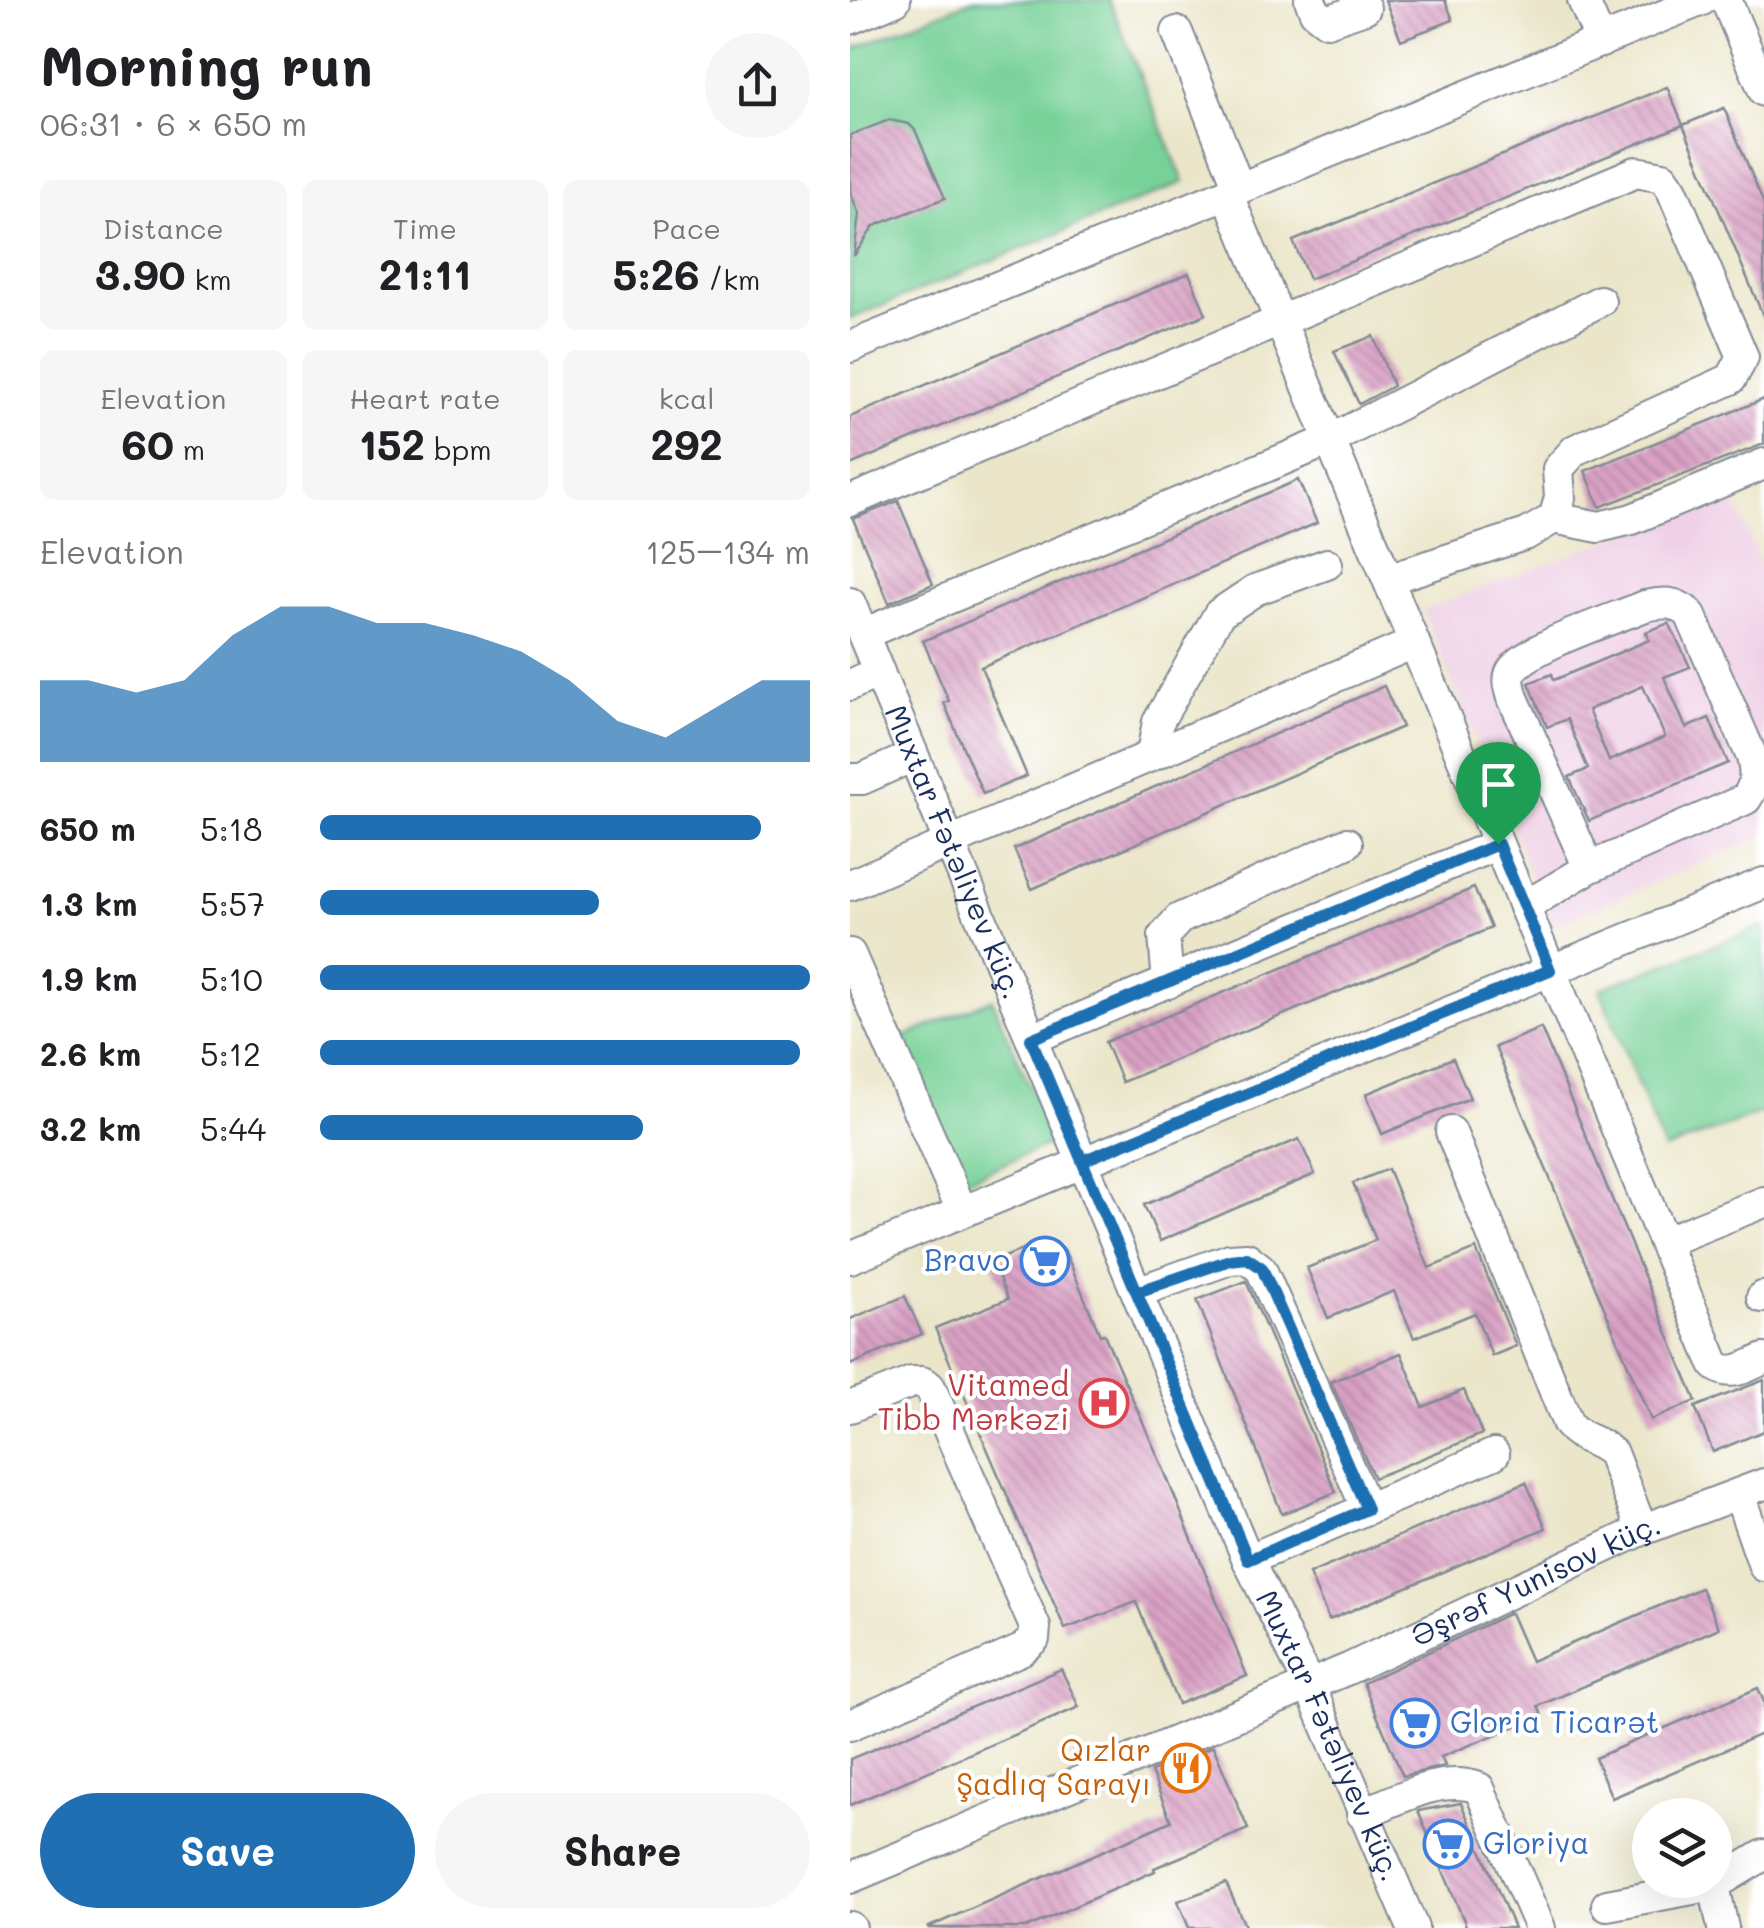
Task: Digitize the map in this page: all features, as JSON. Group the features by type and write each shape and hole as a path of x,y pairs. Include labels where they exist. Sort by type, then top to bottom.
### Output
{"street":[{"path":"850,20 895,0"},
{"path":"1310,0 1315,12 1327,21 1366,8"},
{"path":"1583,0 1600,42"},
{"path":"850,347 1702,0"},
{"path":"1726,0 1764,91"},
{"path":"1177,32 1280,320 1715,1366 1732,1372 1764,1359"},
{"path":"850,501 1636,172 1663,178 1672,190 1743,358 1731,379 1575,450 1558,469 1560,498 1554,518"},
{"path":"863,634 1330,440 1600,301"},
{"path":"1388,579 1526,534 1554,518 1599,527 1632,519 1764,464"},
{"path":"1152,754 1158,722 1219,614 1255,590 1327,564"},
{"name":"Muxtar Fətəliyev küç.","path":"850,603 1248,1560 1309,1685 1413,1928"},
{"path":"1524,907 1589,868 1746,799 1754,788 1756,772 1752,757 1690,614 1678,604 1644,606 1532,654 1513,668 1508,679 1512,698 1589,868"},
{"path":"850,886 1414,643"},
{"path":"850,685 879,672"},
{"path":"850,779 862,780 914,756"},
{"path":"1168,982 1164,936 1179,919 1347,843"},
{"path":"1031,1039 1498,844"},
{"path":"850,1258 1764,884"},
{"path":"850,954 962,1211"},
{"path":"1451,1132 1568,1424 1584,1440 1603,1445 1612,1453 1642,1530"},
{"path":"1664,1242 1764,1202"},
{"path":"1137,1292 1230,1260 1247,1258 1262,1268 1367,1509"},
{"path":"850,1407 912,1382 930,1387 1035,1627 1034,1639 1021,1650 850,1724"},
{"path":"1248,1560 1494,1454"},
{"path":"1752,1489 1764,1566"},
{"name":"Əşrəf Yunisov küç.","path":"850,1878 1348,1670 1642,1530 1752,1489"},
{"path":"1362,1814 1428,1788 1461,1781 1478,1788 1540,1928"},
{"path":"1732,1874 1764,1855"},
{"path":"1606,1905 1642,1898"},
{"path":"1717,1898 1723,1928"}],"shaded area":[{"path":"1732,494 1764,573 1764,836 1552,926 1423,610"}],"green space":[{"path":"972,0 1109,0 1184,182 850,319 850,50"},
{"path":"1764,926 1764,1112 1664,1150 1600,989"},
{"path":"992,999 1054,1142 962,1182 900,1039"}],"building":[{"path":"1385,0 1445,0 1453,20 1401,40"},
{"path":"1667,87 1683,125 1309,279 1293,241"},
{"path":"1724,108 1764,204 1764,318 1683,125"},
{"path":"889,120 909,124 915,130 945,198 874,226 854,256 859,214 850,192 850,135"},
{"path":"1189,273 1206,314 850,465 850,417"},
{"path":"1373,336 1393,386 1359,404 1334,351"},
{"path":"1764,399 1764,444 1600,507 1585,471"},
{"path":"1298,480 1317,523 981,667 1027,776 983,794 944,703 949,701 923,641"},
{"path":"898,501 933,584 889,603 853,519"},
{"path":"1669,623 1690,667 1664,677 1686,728 1709,718 1728,763 1589,821 1569,777 1588,769 1567,719 1547,727 1529,683 1552,674 1554,680 1649,640 1646,632","holes":["1643,686 1665,737 1609,761 1588,710"]},
{"path":"1384,686 1402,727 1032,889 1014,849"},
{"path":"1474,888 1491,928 1122,1082 1105,1042"},
{"path":"1541,1028 1696,1401 1651,1420 1495,1047"},
{"path":"1453,1058 1470,1098 1382,1134 1366,1094"},
{"path":"1299,1139 1315,1174 1160,1241 1144,1205"},
{"path":"1388,1169 1429,1268 1476,1249 1516,1346 1492,1356 1475,1313 1414,1338 1394,1291 1328,1318 1307,1268 1376,1240 1353,1183"},
{"path":"1042,1242 1064,1249 1163,1468 1247,1676 1178,1704 1136,1602 1065,1629 935,1328 1008,1299 992,1262"},
{"path":"1246,1281 1336,1492 1282,1514 1197,1300"},
{"path":"905,1296 922,1334 850,1365 850,1319"},
{"path":"1401,1353 1423,1407 1464,1390 1482,1434 1374,1478 1331,1382"},
{"path":"1764,1380 1764,1431 1713,1452 1695,1407"},
{"path":"1526,1482 1546,1528 1329,1620 1309,1574"},
{"path":"1701,1588 1719,1628 1538,1706 1542,1715 1441,1757 1445,1766 1403,1776 1363,1683 1510,1613 1531,1661"},
{"path":"1061,1669 1079,1707 850,1805 850,1759"},
{"path":"1758,1688 1764,1702 1764,1733 1612,1798 1595,1758"},
{"path":"1213,1746 1248,1829 1026,1928 927,1928 1171,1821 1151,1772"},
{"path":"1461,1803 1514,1928 1467,1928 1418,1811"},
{"path":"1226,1883 1246,1928 1189,1928 1178,1901"}],"place":[{"name":"Bravo","path":"1045,1261"},
{"name":"Vitamed Tibb Mərkəzi","path":"1104,1403"},
{"name":"Gloria Ticarət","path":"1415,1723"},
{"name":"Qızlar Şadlıq Sarayı","path":"1186,1768"},
{"name":"Gloriya","path":"1448,1844"}],"route":[{"path":"1498,844 1031,1039 1082,1161 1137,1292 1230,1260 1247,1258 1262,1268 1367,1509 1248,1560 1082,1161 1550,970 1498,844"}]}
